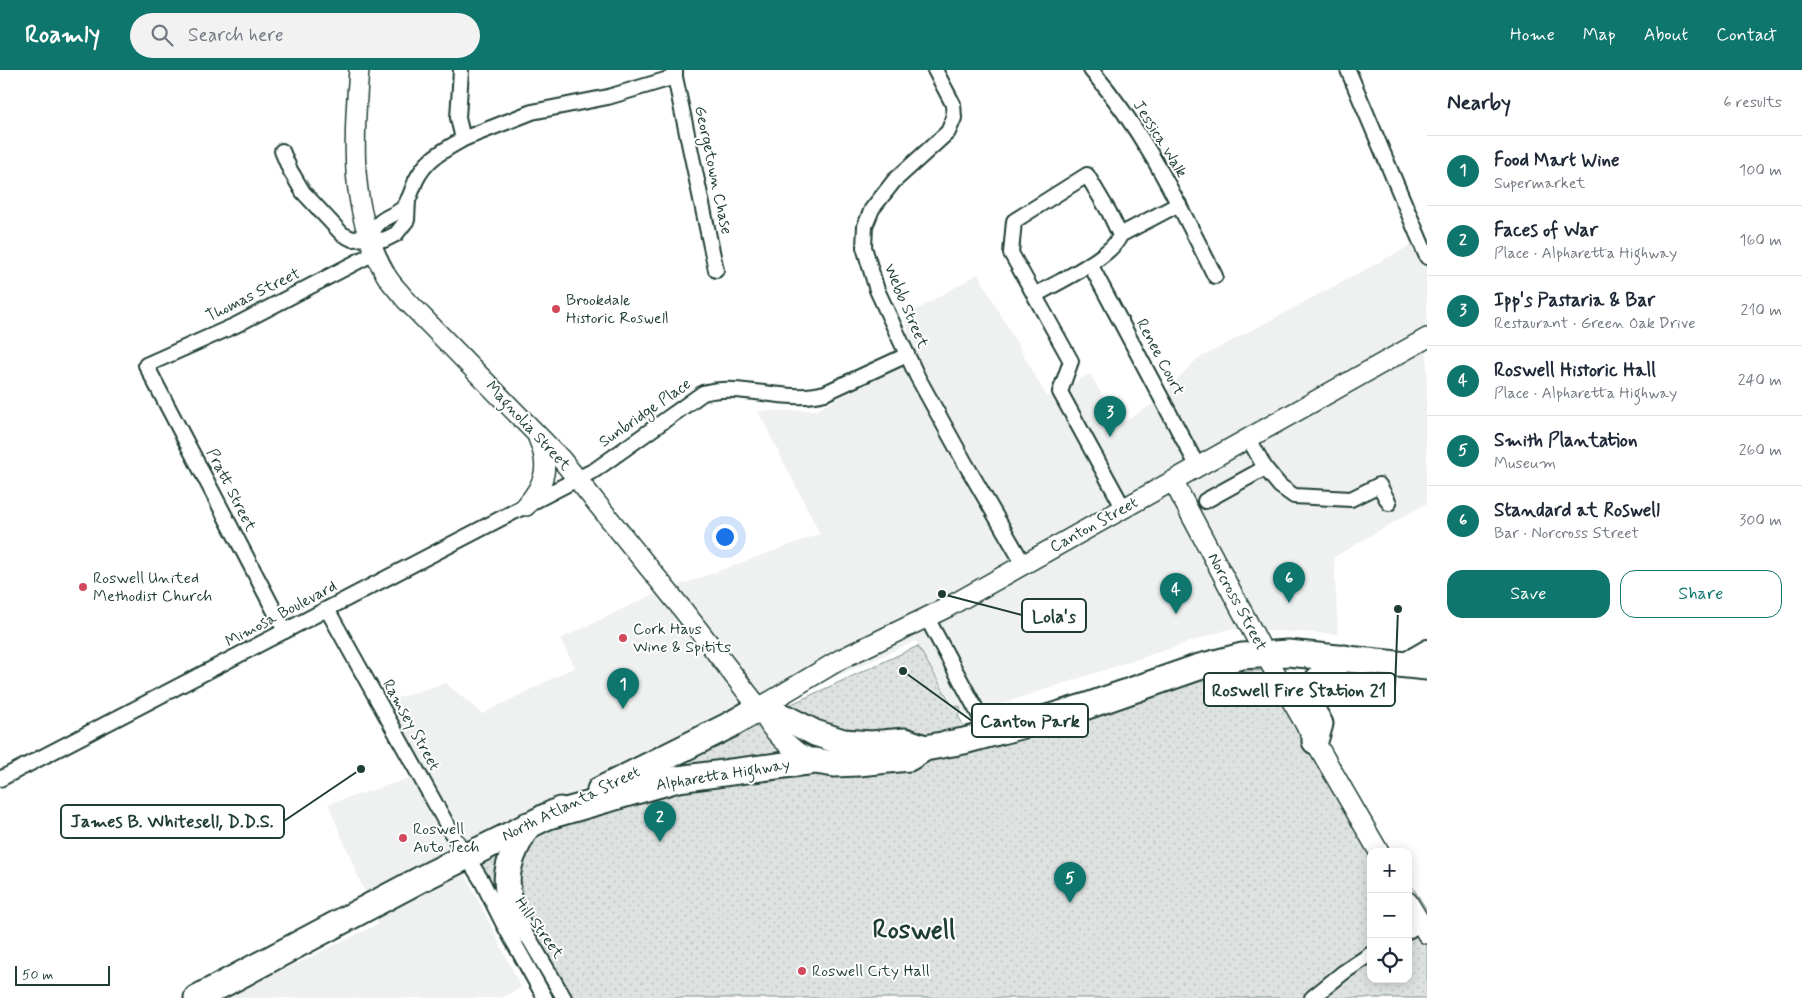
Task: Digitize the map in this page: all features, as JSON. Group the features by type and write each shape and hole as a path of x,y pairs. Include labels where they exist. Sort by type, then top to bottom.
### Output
{"highway":[{"name":"Alpharetta Highway","path":"537,821 678,779 815,761 834,764 909,758 925,748 990,735 1087,706 1198,666 1242,656 1264,653 1288,653 1427,668"},
{"path":"1315,741 1320,724 1310,704 1310,691 1326,671 1344,658"},
{"name":"Alpharetta Highway","path":"759,708 788,719 815,733 843,742 871,744 905,741 925,748"},
{"name":"North Atlanta Street","path":"197,998 466,856 730,725 759,708"},
{"path":"518,926 510,904 507,873 511,858 537,821"}],"street":[{"name":"Magnolia Street","path":"359,70 354,122 356,189 359,207 371,245 387,277 405,299 537,434 577,480 759,708"},
{"path":"461,70 458,118 463,140"},
{"name":"Webb Street","path":"935,70 953,104 954,118 948,132 894,181 872,208 865,226 864,248 877,290 908,355 939,416 1024,565"},
{"name":"Jessica Walk","path":"1091,70 1143,140 1179,204 1215,276"},
{"path":"1348,70 1427,257"},
{"name":"Georgetown Chase","path":"371,245 381,220 394,216 403,208 419,174 432,157 463,140 532,112 608,97 675,74 716,270"},
{"path":"282,151 290,170 303,192 342,234 371,245"},
{"path":"1035,295 1090,264 1110,249 1120,235 1087,175 1014,220 1011,253 1071,361 1060,392 1124,509"},
{"name":"Georgetown Chase","path":"371,245 396,234 407,220 408,200"},
{"name":"Jessica Walk","path":"1120,235 1179,204"},
{"name":"Thomas Street","path":"146,365 236,325 371,245"},
{"name":"Renee Court","path":"1090,264 1198,467"},
{"name":"Canton Street","path":"759,708 841,659 927,618 1024,565 1427,338"},
{"name":"Sunbridge Place","path":"577,480 595,470 703,393 715,390 730,390 811,397 825,393 908,355"},
{"name":"Pratt Street","path":"146,365 285,631"},
{"path":"526,506 541,486 545,475 545,459 537,434"},
{"path":"1248,439 1265,468 1280,486 1294,496 1351,499 1379,484 1389,502"},
{"path":"1205,501 1265,468"},
{"name":"Mimosa Boulevard","path":"0,779 577,480"},
{"name":"Norcross Street","path":"1173,481 1264,653 1377,848"},
{"name":"Ramsey Street","path":"327,610 466,856"},
{"path":"927,618 990,735"},
{"path":"1398,664 1427,647"},
{"name":"Alpharetta Highway","path":"759,708 771,727 783,740 797,752 815,761"},
{"name":"Hill Street","path":"466,856 545,998"},
{"name":"Hill Street","path":"482,882 530,940 564,998"},
{"path":"1412,912 1419,929"},
{"path":"1312,998 1344,972 1367,957"}],"shaded area":[{"path":"1415,243 1427,262 1427,503 1334,557 1338,634 1229,629 961,717 916,641 452,847 521,987 501,998 226,998 378,924 328,804 427,773 387,701 446,683 482,714 575,667 560,639 650,596 820,534 758,411 817,410 915,356 904,317 978,274 1047,397 1090,374 1119,425 1156,402 1196,360"},
{"path":"918,646 952,705 961,707 958,716 973,741 1184,676 1277,669 1389,848 1367,848 1367,983 1412,983 1412,886 1427,910 1427,998 550,998 473,866 759,719"}],"place":[{"name":"Brookdale Historic Roswell","path":"556,309"},
{"name":"Ipp's Pastaria & Bar","path":"1110,437"},
{"name":"Roswell United Methodist Church","path":"83,587"},
{"name":"Lola's","path":"942,594"},
{"name":"Standard at Roswell","path":"1289,603"},
{"name":"Roswell Fire Station 21","path":"1398,609"},
{"name":"Roswell Historic Hall","path":"1176,614"},
{"name":"Cork Haus Wine & Spitits","path":"623,638"},
{"name":"Canton Park","path":"903,671"},
{"name":"Food Mart Wine","path":"623,709"},
{"name":"James B. Whitesell, D.D.S.","path":"361,769"},
{"name":"Roswell Auto Tech","path":"403,838"},
{"name":"Faces of War","path":"660,842"},
{"name":"Smith Plantation","path":"1070,903"},
{"name":"Roswell City Hall","path":"802,971"}],"district":[{"name":"Roswell","path":"914,931"}]}
